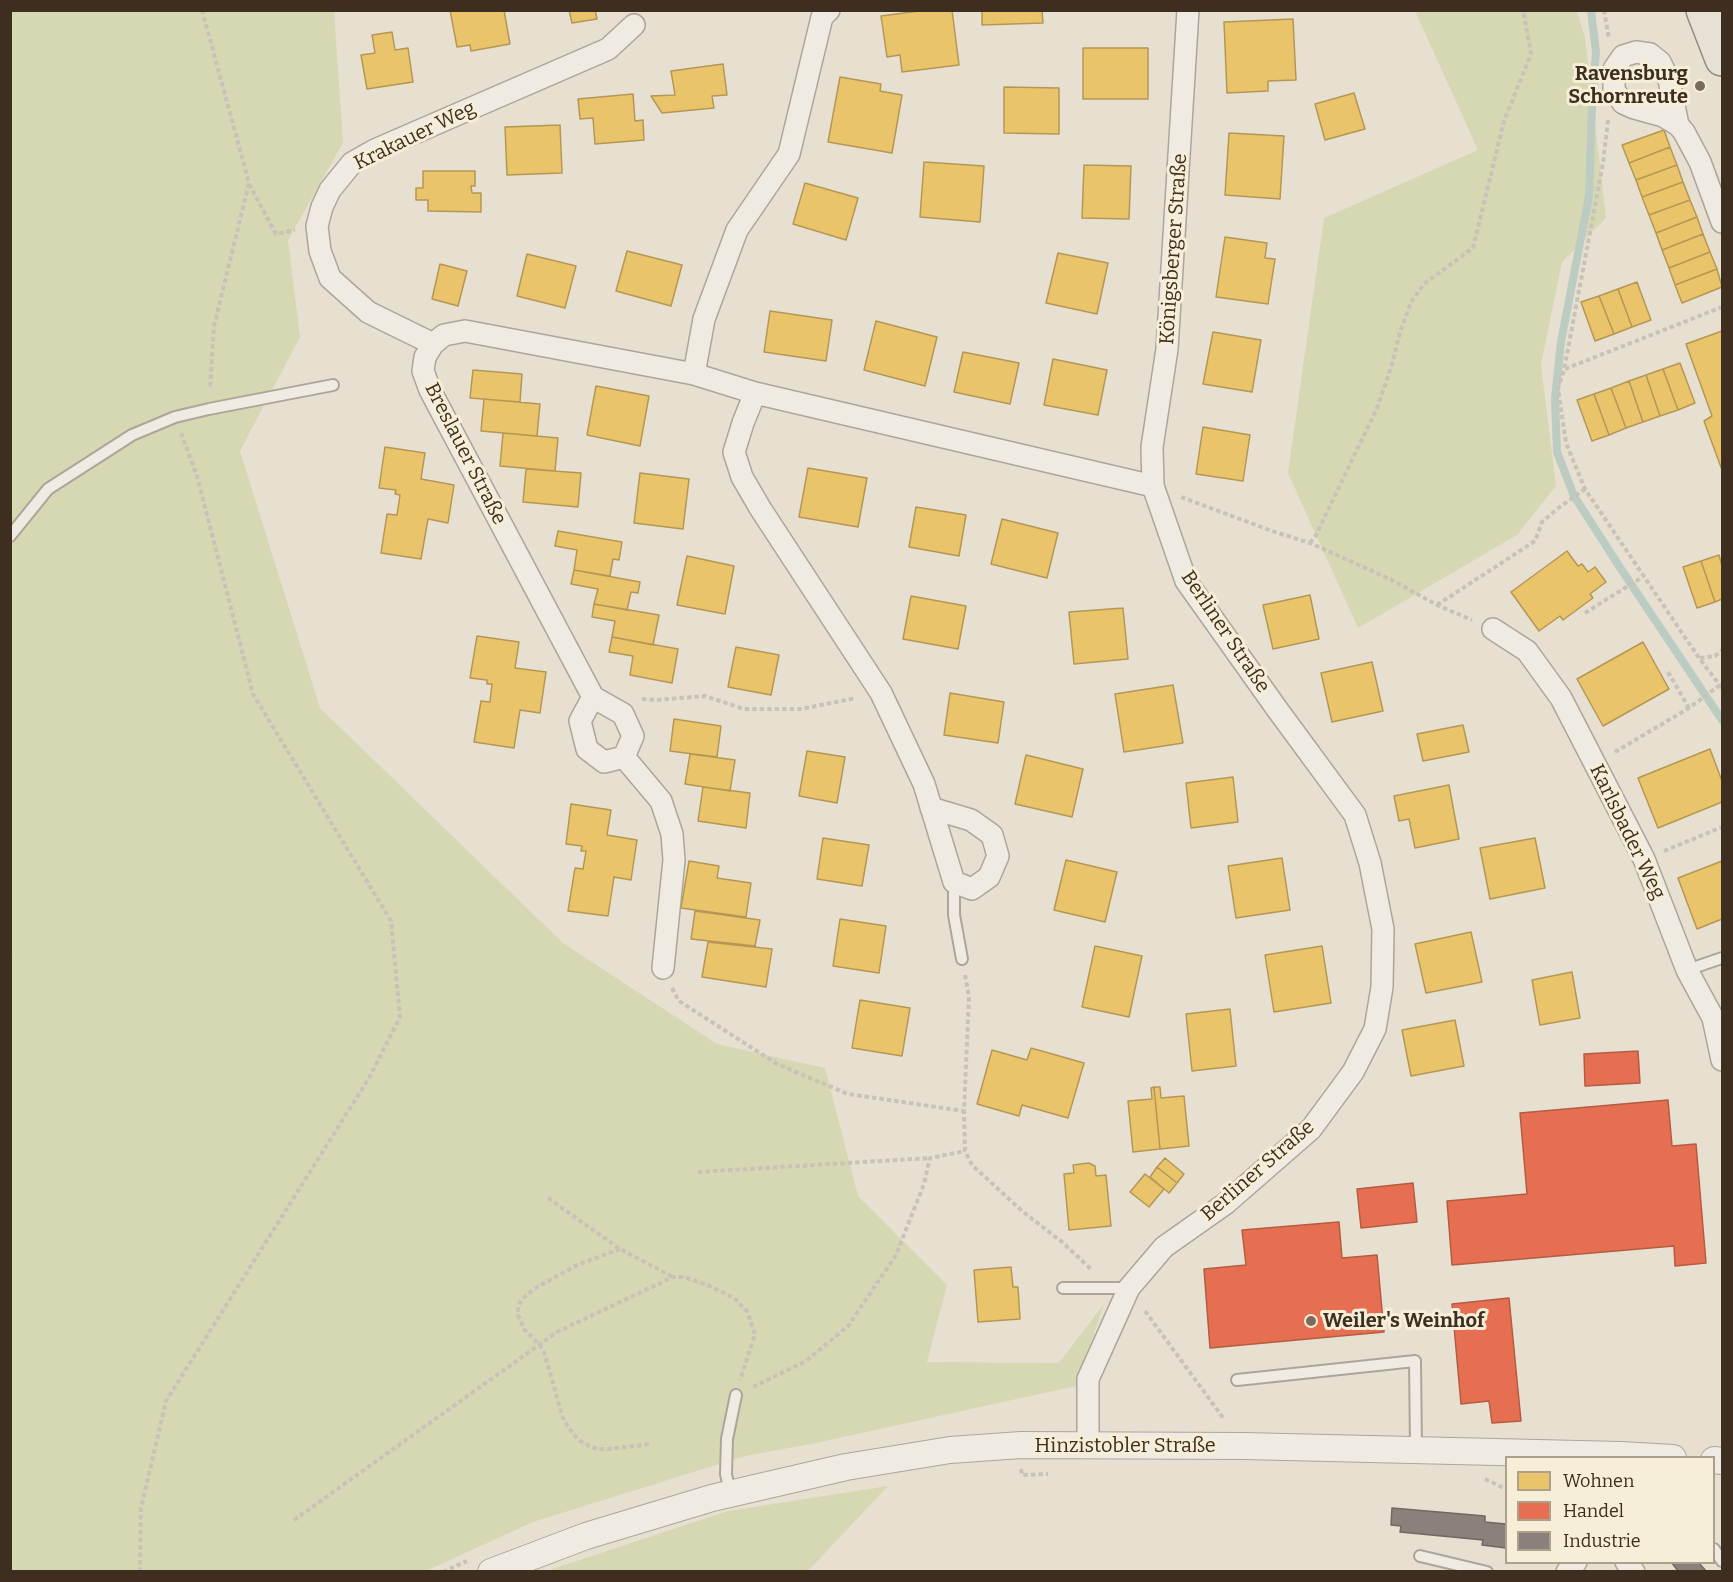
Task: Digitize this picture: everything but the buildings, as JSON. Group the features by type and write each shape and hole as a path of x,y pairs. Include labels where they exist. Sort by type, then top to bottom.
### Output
{"main road":[{"path":"1703,10 1722,59"}],"street":[{"path":"694,374 704,319 737,230 789,154 822,17 829,10"},
{"name":"Königsberger Straße","path":"1153,486 1152,447 1167,349 1188,10"},
{"name":"Krakauer Weg","path":"433,344 368,312 330,278 320,251 317,226 330,190 352,163 375,150 608,49 634,25"},
{"path":"1678,124 1669,80 1660,62 1650,54 1636,52 1623,56 1614,69 1614,90 1623,104 1663,116 1678,124 1700,162 1722,222"},
{"path":"433,344 444,335 465,332 694,374 755,393 1153,486"},
{"name":"Breslauer Straße","path":"433,344 425,357 423,371 430,390 593,697"},
{"path":"755,393 734,452 742,477 881,693 924,784 954,882 972,889 989,877 998,856 992,835 971,820 932,808"},
{"name":"Berliner Straße","path":"1088,1446 1088,1379 1129,1288 1164,1247 1225,1204 1311,1129 1353,1072 1375,1029 1382,987 1383,929 1370,863 1355,815 1186,581 1153,486"},
{"name":"Karlsbader Weg","path":"1493,629 1527,651 1561,698 1644,859 1687,970 1713,1018 1722,1060"},
{"path":"593,697 623,714 633,736 624,757 604,762 587,749 580,721 593,697"},
{"path":"624,757 661,801 672,834 675,860 663,968"},
{"name":"Hinzistobler Straße","path":"491,1572 586,1536 730,1493 846,1467 950,1450 1021,1445 1244,1446 1621,1456"}],"lane":[{"path":"10,536 48,489 132,435 175,417 333,385"},
{"path":"954,882 954,915 962,959"},
{"path":"1687,970 1722,958"},
{"path":"1063,1288 1129,1288"},
{"path":"1237,1380 1415,1361 1416,1450"},
{"path":"730,1493 726,1474 727,1439 736,1395"},
{"path":"1420,1556 1487,1572"}],"path":[{"path":"202,10 249,183 276,234 317,226"},
{"path":"1310,543 1316,535 1378,406 1400,332 1412,302 1424,284 1473,248 1504,121 1531,54 1523,10"},
{"path":"1594,764 1689,708 1721,686 1699,658 1585,489 1566,443 1558,388 1564,370 1603,163 1614,90"},
{"path":"209,409 214,326 249,183"},
{"path":"1564,370 1722,306"},
{"path":"140,1572 141,1508 166,1401 369,1078 400,1017 391,921 253,694 197,476 175,417"},
{"path":"1153,486 1310,543 1392,580 1437,605 1493,629"},
{"path":"1437,605 1535,541 1542,522 1557,508 1585,489"},
{"path":"1585,613 1644,576"},
{"path":"1699,658 1715,656 1722,650"},
{"path":"1668,672 1689,708"},
{"path":"593,697 656,700 705,696 744,709 801,710 881,693"},
{"path":"1644,859 1722,827"},
{"path":"962,959 969,997 964,1111 965,1151 972,1165 980,1173 1082,1260"},
{"path":"663,968 679,1000 777,1064 848,1094 964,1111"},
{"path":"698,1172 930,1158 965,1151"},
{"path":"736,1395 806,1361 848,1326 896,1255 924,1184 930,1158"},
{"path":"548,1198 620,1249 673,1277"},
{"path":"620,1249 577,1265 534,1290 522,1299 518,1306 518,1315 524,1329 544,1352 563,1419 583,1443 597,1449 651,1444"},
{"path":"294,1520 556,1332 673,1277 684,1277 710,1286 734,1298 747,1311 755,1334 736,1395"},
{"path":"1129,1288 1244,1446"}],"green space":[{"path":"11,11 334,11 343,143 288,240 300,337 240,451 320,708 563,943 717,1044 825,1068 858,1196 947,1285 927,1362 1059,1363 1104,1304 1076,1386 816,1443 745,1456 533,1522 426,1571 11,1572"},
{"path":"1415,11 1577,11 1585,38 1606,218 1562,262 1541,365 1556,486 1517,535 1358,628 1288,473 1324,218 1478,150"},
{"path":"888,1486 808,1571 546,1571 728,1511"}],"waterway":[{"path":"1591,10 1596,52 1589,196 1561,342 1555,398 1557,452 1574,496 1722,720"}],"place":[{"name":"Ravensburg Schornreute","path":"1700,86"},
{"name":"Weiler's Weinhof","path":"1311,1321"}]}
